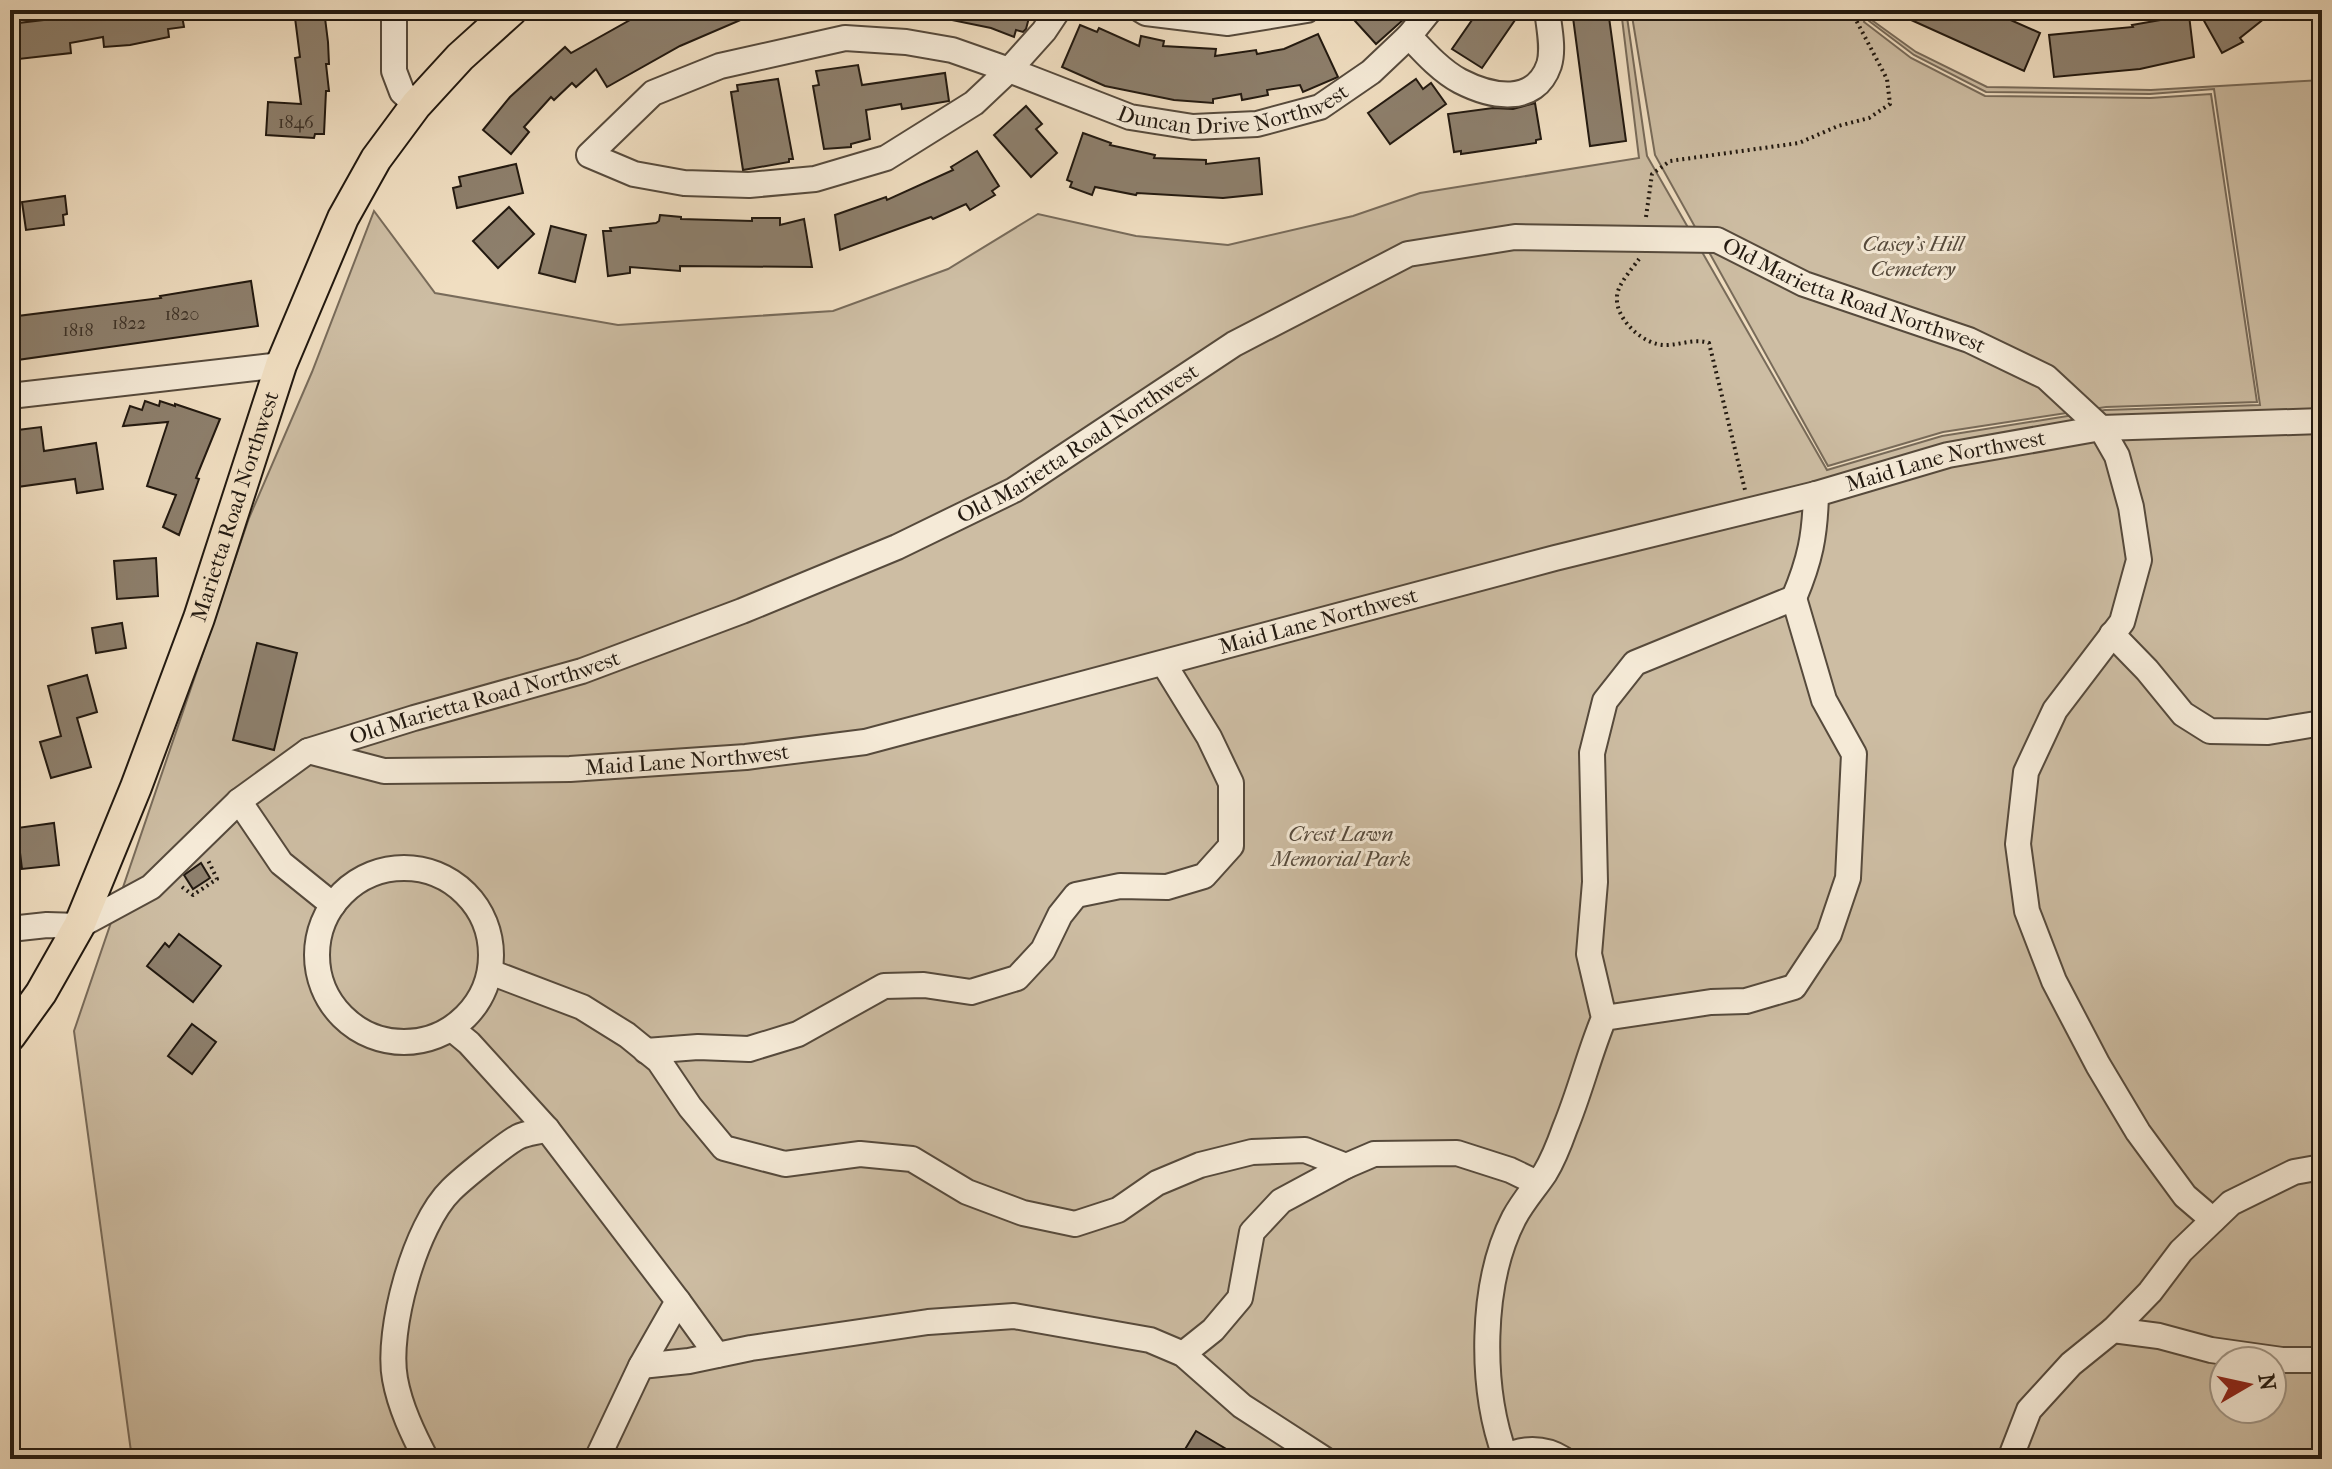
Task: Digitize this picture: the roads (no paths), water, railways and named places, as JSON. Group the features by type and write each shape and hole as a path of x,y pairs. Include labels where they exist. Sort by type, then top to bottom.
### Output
{"main road":[{"name":"Marietta Road Northwest","path":"10,1036 41,993 79,926 136,787 199,618 281,365 343,218 376,159 416,105 460,57 512,10"}],"street":[{"path":"394,10 394,71 402,92 416,105"},
{"name":"Duncan Drive Northwest","path":"1058,10 1044,31 1009,70 974,103 886,158 815,179 749,185 684,183 634,174 589,155 653,93 720,66 845,38 906,42 952,50 1009,70 1130,117 1193,127 1257,124 1320,107 1371,72 1409,36 1430,10"},
{"path":"1141,10 1228,23 1307,10"},
{"path":"1409,36 1458,81 1515,96 1538,85 1549,64 1547,10"},
{"name":"Old Marietta Road Northwest","path":"79,926 151,887 239,801 308,751 582,671 742,611 897,547 1014,490 1234,344 1408,254 1515,237 1717,240 1804,284 1969,340 2046,377 2101,428"},
{"path":"10,396 281,365"},
{"name":"Maid Lane Northwest","path":"308,751 384,771 570,769 746,757 865,742 1555,558 1816,494 1948,455 2101,428 2322,421"},
{"path":"2101,428 2117,456 2131,507 2139,560 2122,622 2055,710 2026,772 2018,844 2027,911 2054,981 2138,1132 2185,1196 2213,1220"},
{"path":"1604,1018 1711,1002 1746,1001 1794,987 1829,934 1848,878 1854,754 1824,700 1794,598 1809,562 1816,494"},
{"path":"1563,1459 1544,1450 1524,1450 1504,1458 1494,1426 1489,1394 1488,1333 1495,1271 1513,1220 1535,1182 1544,1174 1566,1127 1586,1062 1604,1018 1589,954 1595,882 1592,753 1605,701 1635,663 1794,598"},
{"path":"2112,634 2183,714 2210,731 2268,732 2322,723"},
{"path":"646,1051 698,1047 749,1049 798,1034 884,986 924,985 971,992 1017,978 1043,950 1060,915 1076,895 1120,886 1167,887 1204,876 1231,846 1231,783 1209,737 1164,664"},
{"path":"239,801 281,863 333,905"},
{"path":"392,868 422,870 440,876 466,894 476,907 488,935 490,972 481,997 452,1029 409,1044 365,1035 331,1006 316,965 320,927 339,896 368,875 392,868"},
{"path":"10,929 79,926"},
{"path":"490,972 582,1007 659,1061 690,1107 724,1148 785,1164 860,1154 912,1159 967,1192 1023,1213 1075,1224 1118,1210 1157,1183 1200,1165 1252,1152 1305,1150 1346,1166"},
{"path":"452,1029 469,1043 547,1129 717,1355"},
{"path":"426,1459 408,1424 394,1379 395,1328 407,1274 426,1229 449,1192 518,1137 547,1129"},
{"path":"1183,1354 1213,1330 1240,1298 1252,1232 1281,1201 1346,1166 1374,1154 1457,1153 1510,1170 1535,1182"},
{"path":"2010,1459 2029,1410 2071,1364 2113,1330 2150,1292 2181,1251 2231,1203 2294,1172 2322,1167"},
{"path":"597,1459 641,1366 678,1301"},
{"path":"641,1366 928,1322 1014,1316 1150,1340 1183,1354 1242,1406 1324,1459"},
{"path":"2113,1330 2159,1336 2211,1350 2282,1360 2322,1360"}],"park label":[{"name":"Casey's Hill Cemetery","path":"1913,256"},
{"name":"Crest Lawn Memorial Park","path":"1341,846"}]}
